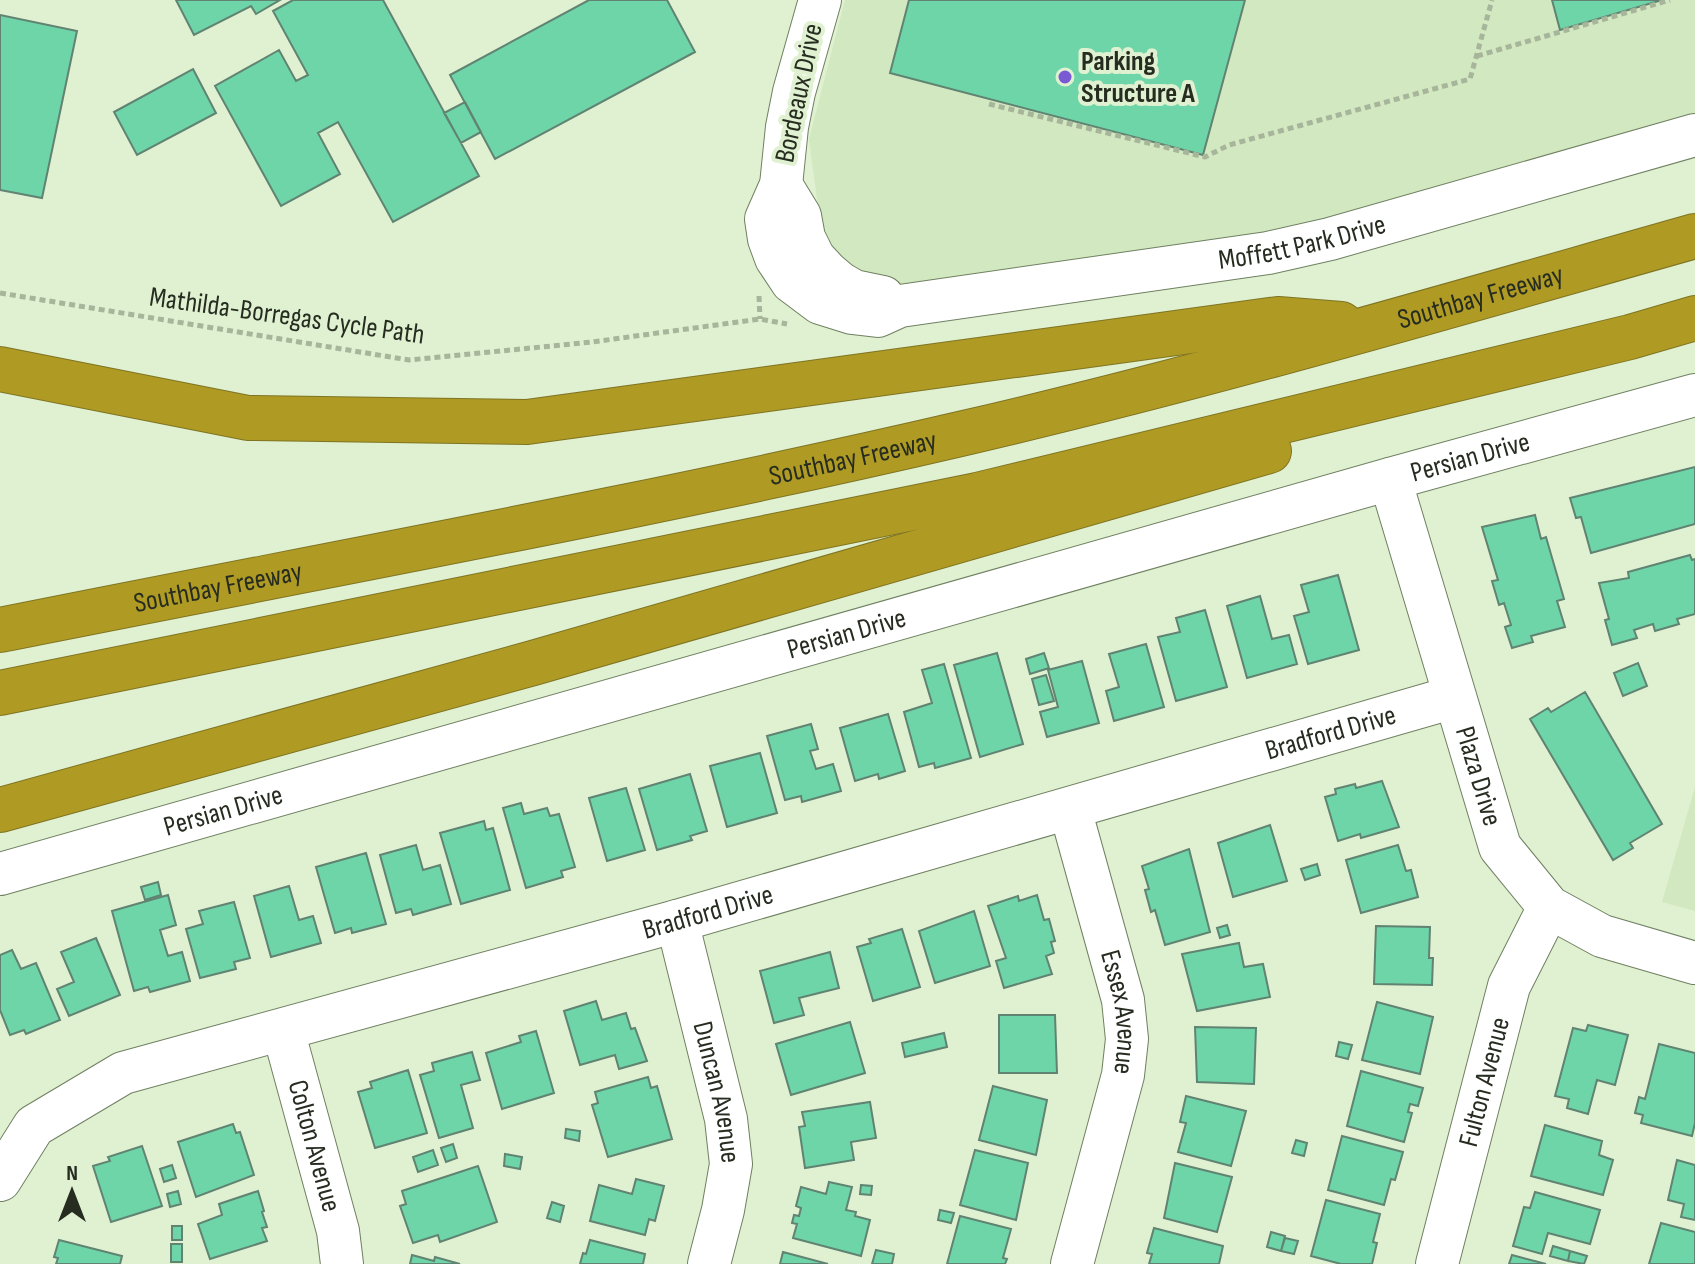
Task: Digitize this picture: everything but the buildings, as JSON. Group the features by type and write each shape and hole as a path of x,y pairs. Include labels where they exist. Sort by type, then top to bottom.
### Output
{"highway":[{"name":"Southbay Freeway","path":"0,630 465,540 960,434 1376,326 1695,236"},
{"path":"0,810 548,659 1210,470 1695,318"},
{"path":"0,369 248,418 527,422 1278,319 1376,326"},
{"path":"0,693 977,495 1630,337"}],"street":[{"name":"Bordeaux Drive","path":"781,185 794,92 820,0"},
{"name":"Moffett Park Drive","path":"781,185 800,216 804,238 814,258 827,272 854,291 884,297 900,306 1268,253 1330,239 1695,135"},
{"name":"Persian Drive","path":"0,874 1695,395"},
{"name":"Plaza Drive","path":"1390,479 1500,847 1549,907 1602,936 1695,963"},
{"name":"Bradford Drive","path":"0,1180 34,1126 123,1073 677,921 1454,697"},
{"name":"Essex Avenue","path":"1070,809 1123,1000 1127,1039 1123,1075 1072,1264"},
{"name":"Fulton Avenue","path":"1437,1264 1509,986 1549,907"},
{"name":"Duncan Avenue","path":"677,921 726,1119 731,1164 709,1264"},
{"name":"Colton Avenue","path":"283,1030 338,1231 342,1264"}],"path":[{"path":"989,104 1205,157 1229,145 1470,79 1492,0"},
{"path":"1476,57 1670,0"},
{"name":"Mathilda-Borregas Cycle Path","path":"0,293 409,360 592,342 760,319"}],"shaded area":[{"path":"845,0 1695,0 1695,118 1316,226 830,298 809,139"},
{"path":"1695,787 1695,911 1662,902"}],"place":[{"name":"Parking Structure A","path":"1065,77"}]}
